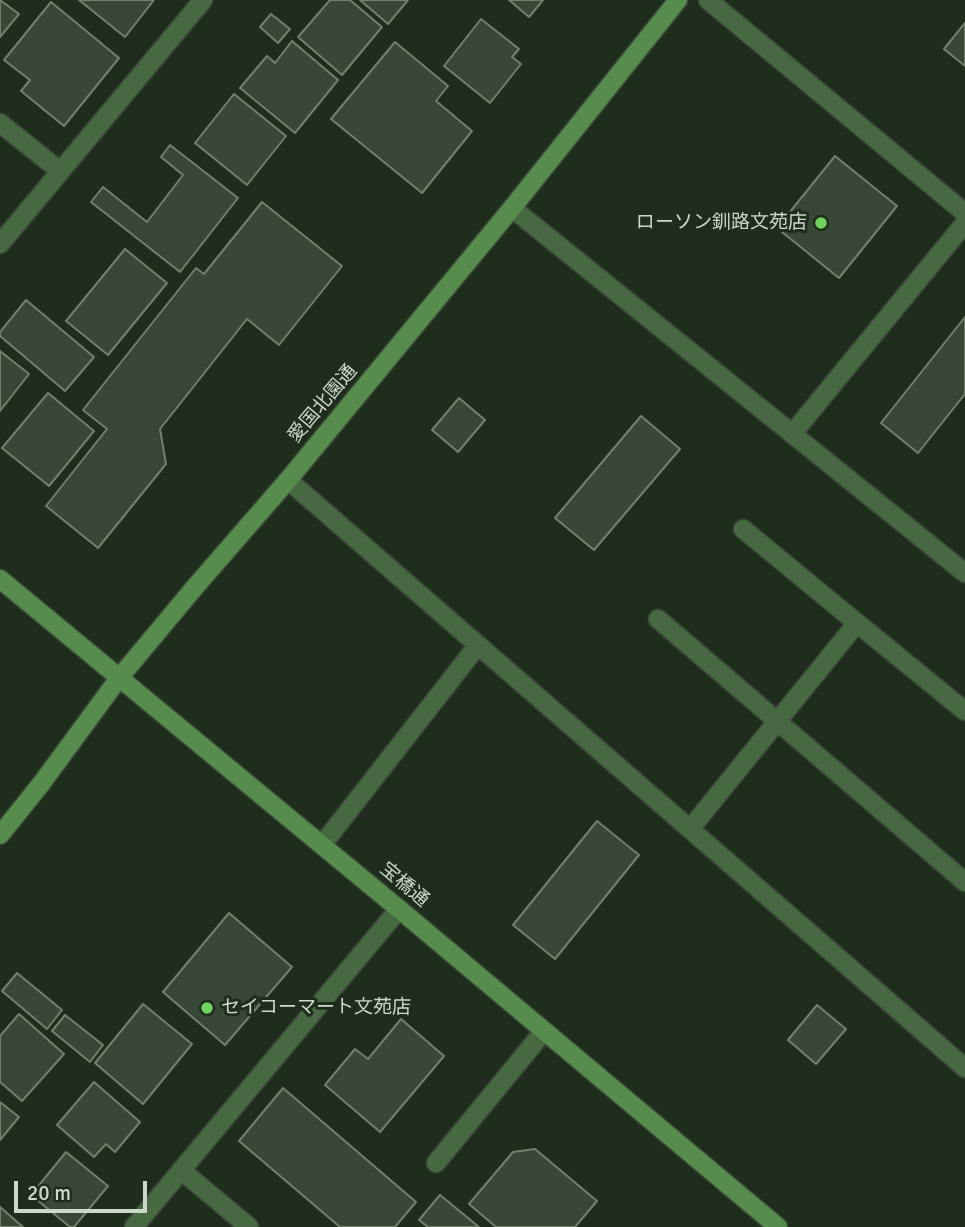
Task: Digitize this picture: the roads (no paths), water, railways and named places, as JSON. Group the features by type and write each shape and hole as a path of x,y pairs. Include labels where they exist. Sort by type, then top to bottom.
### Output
{"street":[{"path":"0,244 204,0"},
{"name":"愛国北園通","path":"0,835 120,678 288,480 512,208 678,0"},
{"path":"708,0 965,214"},
{"path":"0,123 60,171"},
{"path":"512,208 965,573"},
{"path":"792,434 965,223"},
{"path":"288,480 965,1068"},
{"path":"743,529 965,711"},
{"name":"宝橋通","path":"0,579 778,1227"},
{"path":"658,619 965,881"},
{"path":"690,829 856,623"},
{"path":"322,845 478,645"},
{"path":"134,1227 399,909"},
{"path":"436,1163 544,1031"},
{"path":"181,1170 249,1227"}],"place":[{"name":"ローソン釧路文苑店","path":"821,223"},
{"name":"セイコーマート文苑店","path":"207,1008"}]}
